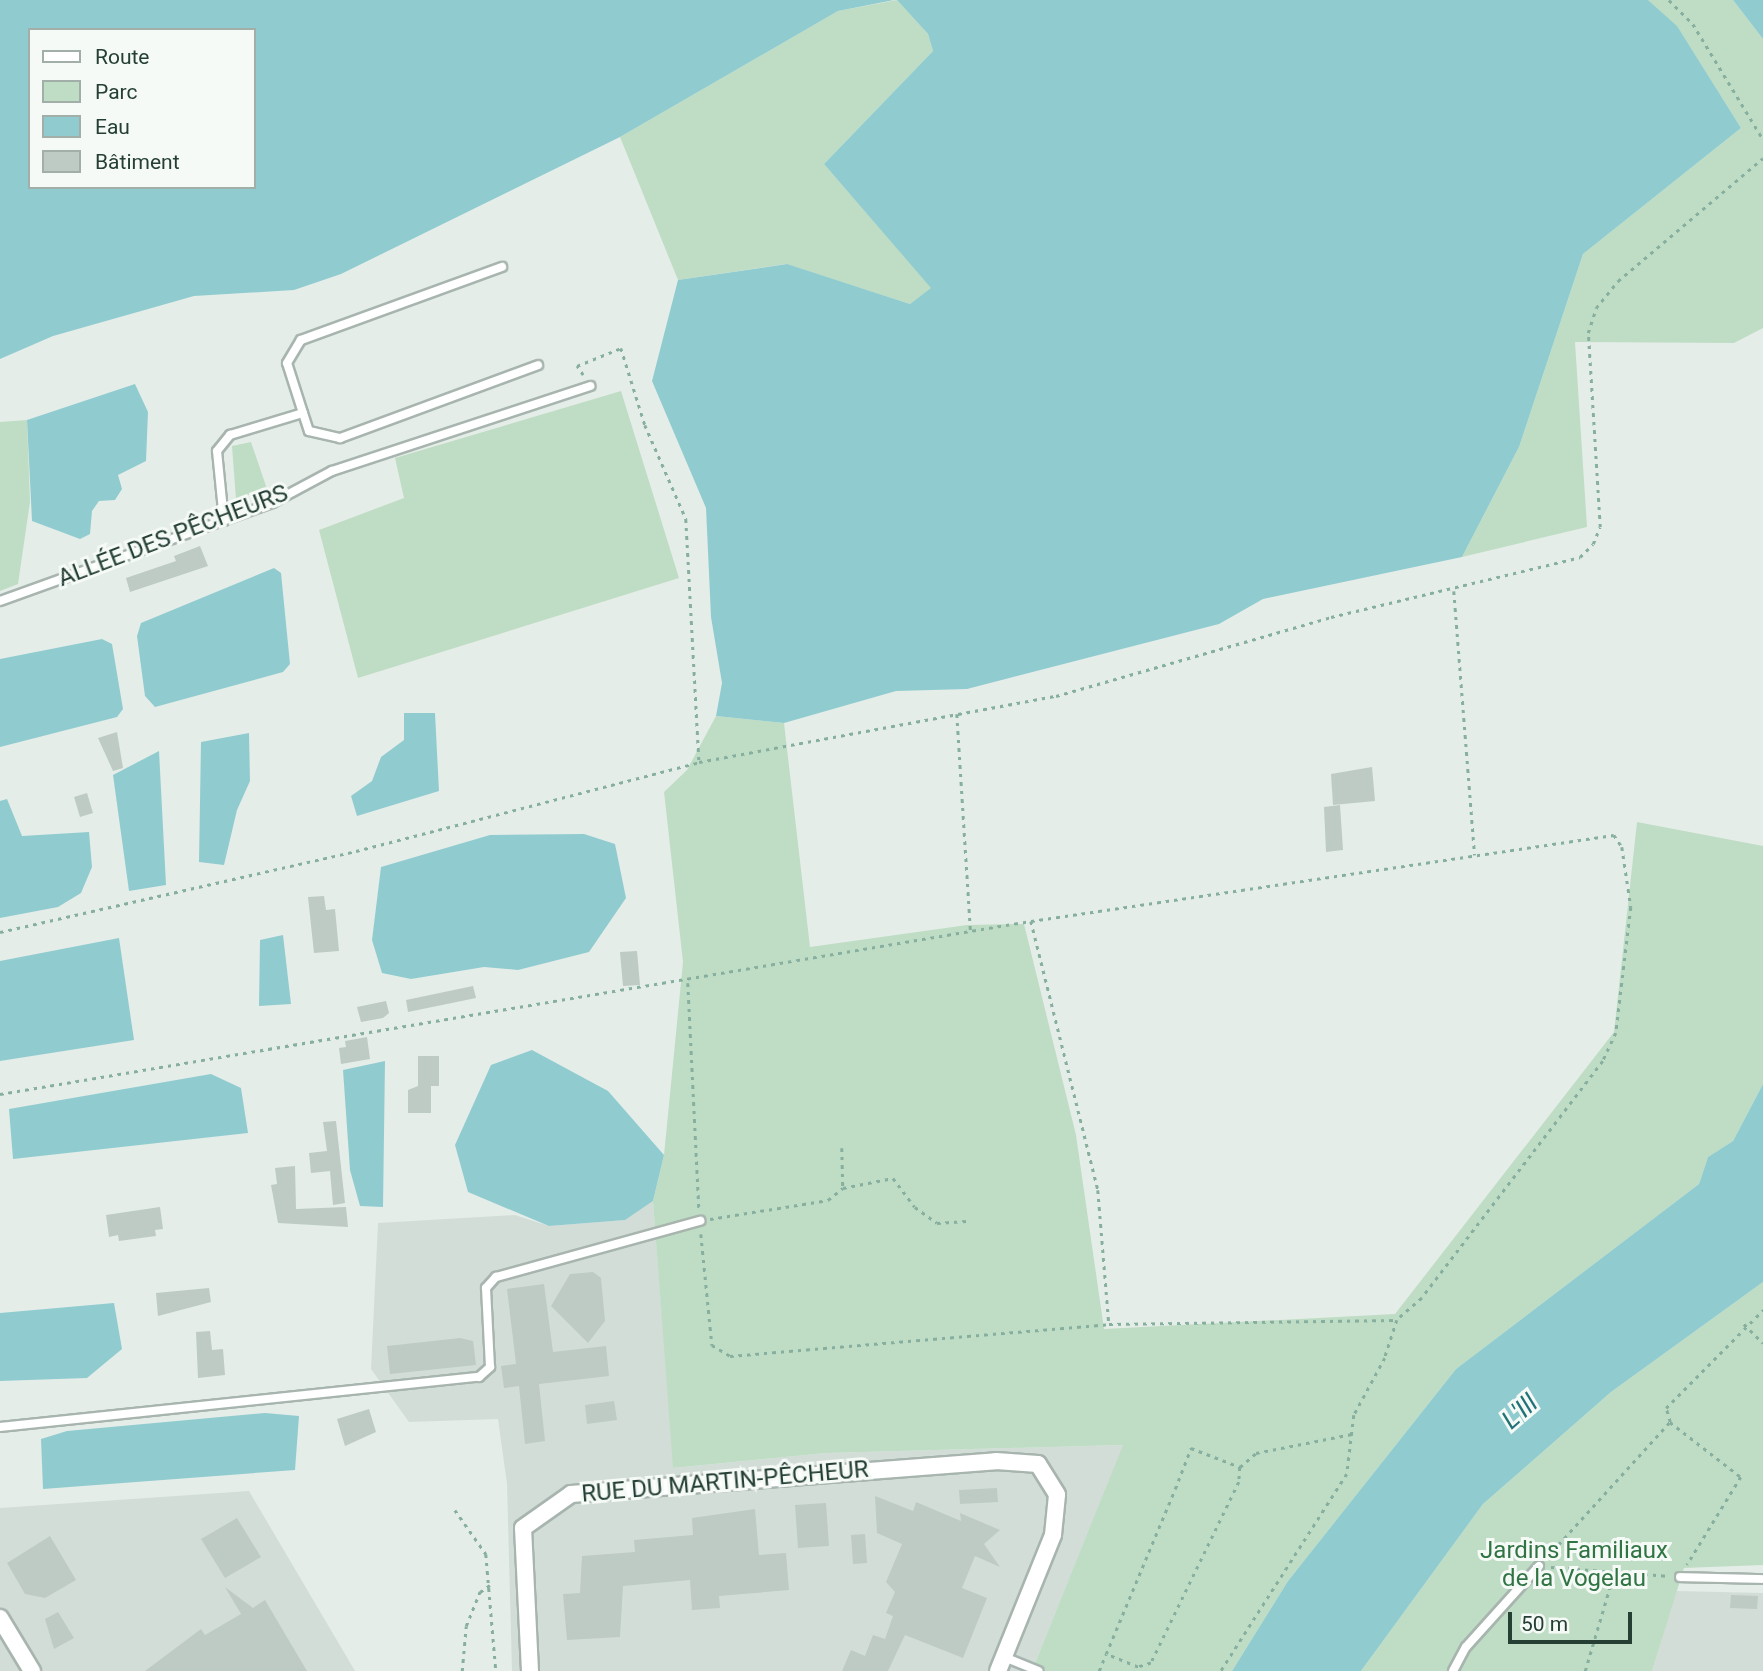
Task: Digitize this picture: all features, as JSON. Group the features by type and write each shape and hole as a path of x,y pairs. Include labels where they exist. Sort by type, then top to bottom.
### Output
{"street":[{"name":"RUE DU MARTIN-PÊCHEUR","path":"530,1671 523,1528 571,1494 996,1461 1038,1464 1057,1495 1053,1535 1001,1664"},
{"path":"0,1618 32,1671"}],"lane":[{"path":"502,267 302,340 286,363 309,430 340,438 538,365"},
{"name":"ALLÉE DES PÊCHEURS","path":"0,601 224,521 332,471 590,386"},
{"path":"224,521 217,451 230,435 303,413"},
{"path":"0,1427 479,1377 490,1367 486,1289 496,1277 700,1221"},
{"path":"1453,1671 1466,1647 1539,1566"},
{"path":"1680,1577 1763,1579"},
{"path":"1001,1664 1038,1671"}],"path":[{"path":"1670,0 1693,24 1763,139"},
{"path":"0,932 356,851 699,762 957,714 1148,673 1331,617 1454,591 1580,556 1593,544 1601,496 1588,333 1596,308 1618,281 1763,158"},
{"path":"590,386 577,366 621,348 645,425 686,519 699,762"},
{"path":"1454,591 1475,855"},
{"path":"957,714 971,934"},
{"path":"0,1094 688,982 971,934 1031,921 1614,835 1622,847 1631,907 1622,1008 1602,1061 1422,1298 1397,1320 1385,1358 1354,1415 1347,1474 1221,1671"},
{"path":"1031,921 1098,1190 1110,1324"},
{"path":"688,982 700,1221 712,1345 730,1356 1110,1324 1397,1320"},
{"path":"842,1148 843,1188"},
{"path":"700,1221 828,1200 843,1188 893,1178 915,1207 937,1223 967,1221"},
{"path":"1539,1566 1680,1577 1741,1477 1670,1422 1666,1408 1744,1324 1763,1310"},
{"path":"1744,1324 1763,1343"},
{"path":"1539,1566 1670,1422"},
{"path":"1106,1654 1138,1667 1151,1663 1239,1482 1240,1468 1256,1453 1352,1434"},
{"path":"1099,1671 1191,1448 1240,1468"},
{"path":"454,1510 479,1540 490,1585 496,1671"},
{"path":"1586,1671 1614,1573"},
{"path":"462,1671 466,1626 480,1592 490,1585"}],"shaded area":[{"path":"653,1201 674,1468 826,1453 1124,1445 1032,1671 512,1671 507,1484 498,1419 409,1422 371,1369 378,1223 515,1215 549,1226 624,1220"},
{"path":"249,1491 355,1671 0,1671 0,1508"},
{"path":"1676,1591 1763,1593 1763,1671 1652,1671"}],"green space":[{"path":"897,0 928,34 933,51 824,164 932,288 910,304 786,264 678,280 620,137 838,11"},
{"path":"1648,0 1733,0 1763,39 1763,328 1734,343 1575,342 1587,527 1462,557 1519,447 1583,254 1741,128 1677,27"},
{"path":"621,391 679,578 358,678 319,530 404,498 395,458"},
{"path":"27,420 30,502 18,584 0,591 0,422"},
{"path":"251,442 267,489 236,499 232,446"},
{"path":"716,716 784,723 810,947 967,925 1024,924 1076,1135 1104,1329 1395,1314 1614,1032 1637,822 1763,846 1763,1084 1733,1141 1708,1157 1699,1184 1456,1369 1288,1581 1232,1671 1032,1671 1123,1445 826,1453 673,1468 653,1201 664,1155 683,962 664,792 687,770"},
{"name":"Jardins Familiaux de la Vogelau","path":"1763,1282 1763,1565 1684,1568 1652,1671 1361,1671 1483,1504 1611,1392"}],"water":[{"path":"0,0 894,0 838,11 620,137 341,274 294,290 194,296 53,336 0,359"},
{"path":"897,0 1648,0 1677,26 1741,128 1583,254 1519,447 1462,557 1263,599 1219,624 967,689 896,691 784,723 716,716 722,683 711,617 706,508 652,381 678,280 787,264 910,304 931,288 824,164 933,51 928,34"},
{"path":"1733,0 1763,0 1763,39"},
{"path":"135,384 148,412 146,461 118,475 122,489 115,500 99,501 92,511 90,534 80,539 32,521 27,420"},
{"path":"274,568 281,573 290,664 283,672 155,707 145,696 137,636 141,623"},
{"path":"102,639 112,644 123,709 117,717 0,747 0,659"},
{"path":"404,713 435,713 439,791 357,816 351,796 372,781 381,757 404,740"},
{"path":"249,733 250,781 237,810 224,865 199,862 201,742"},
{"path":"159,751 166,885 129,891 113,775"},
{"path":"7,799 22,836 89,832 92,867 81,893 58,907 0,918 0,801"},
{"path":"584,834 615,844 626,898 589,952 518,970 484,967 411,979 382,973 372,940 381,867 490,835"},
{"path":"283,935 291,1004 259,1006 260,940"},
{"path":"119,938 134,1040 0,1061 0,961"},
{"path":"532,1050 608,1091 664,1155 653,1201 625,1220 549,1226 468,1192 455,1145 491,1065"},
{"path":"385,1061 383,1207 360,1206 350,1170 343,1070"},
{"path":"211,1074 241,1088 248,1133 13,1159 9,1109"},
{"name":"L'Ill","path":"1763,1084 1763,1282 1611,1392 1483,1504 1361,1671 1232,1671 1288,1581 1456,1369 1699,1184 1708,1157 1733,1141"},
{"path":"114,1303 122,1349 87,1378 0,1381 0,1313"},
{"path":"265,1413 299,1416 295,1470 43,1489 41,1439 67,1431"}],"building":[{"path":"200,546 208,566 130,592 126,578 176,561 174,556"},
{"path":"117,732 123,768 113,771 98,738"},
{"path":"1372,767 1375,801 1333,805 1331,774"},
{"path":"87,793 93,813 80,817 74,797"},
{"path":"1340,805 1343,850 1326,852 1324,807"},
{"path":"324,896 326,910 335,909 339,951 314,953 308,897"},
{"path":"637,951 640,985 623,986 620,952"},
{"path":"473,986 476,998 408,1012 406,1000"},
{"path":"386,1001 389,1013 383,1018 361,1022 357,1007"},
{"path":"367,1037 370,1059 341,1064 339,1048 346,1047 345,1041"},
{"path":"418,1056 439,1056 439,1086 431,1086 431,1113 408,1113 408,1090 418,1086"},
{"path":"336,1121 345,1203 333,1205 330,1171 311,1173 309,1153 327,1151 323,1122"},
{"path":"295,1166 296,1209 346,1207 348,1227 278,1223 271,1185 277,1184 275,1168"},
{"path":"160,1207 163,1229 155,1230 156,1236 119,1241 118,1235 109,1237 106,1215"},
{"path":"593,1272 601,1278 605,1321 588,1343 551,1306 570,1274"},
{"path":"544,1284 553,1352 606,1346 609,1376 539,1384 545,1441 525,1444 519,1386 504,1388 501,1366 516,1364 507,1289"},
{"path":"209,1288 211,1302 158,1316 156,1293"},
{"path":"210,1331 212,1350 223,1349 225,1375 198,1378 196,1332"},
{"path":"460,1338 473,1341 476,1365 390,1374 387,1346"},
{"path":"614,1401 617,1420 587,1424 585,1405"},
{"path":"369,1409 376,1432 345,1446 337,1419"},
{"path":"997,1488 998,1502 960,1504 959,1490"},
{"path":"875,1496 913,1511 916,1502 961,1521 960,1513 1000,1530 984,1544 1000,1567 975,1556 962,1588 987,1598 963,1658 905,1635 888,1671 842,1671 851,1650 865,1656 873,1635 885,1639 893,1616 886,1613 895,1592 886,1582 902,1544 877,1533"},
{"path":"826,1503 829,1546 798,1548 795,1505"},
{"path":"755,1509 759,1555 786,1553 789,1590 719,1596 720,1608 692,1610 690,1580 623,1586 620,1637 567,1640 563,1594 580,1593 582,1556 635,1552 634,1540 693,1535 692,1518"},
{"path":"237,1518 261,1557 225,1578 201,1539"},
{"path":"865,1534 867,1563 853,1564 851,1535"},
{"path":"50,1536 76,1580 45,1598 25,1594 7,1563"},
{"path":"225,1587 253,1608 265,1600 307,1671 145,1671 201,1629 205,1635 241,1614"},
{"path":"1731,1595 1758,1596 1757,1609 1730,1608"},
{"path":"58,1612 74,1638 54,1649 45,1619"}]}
